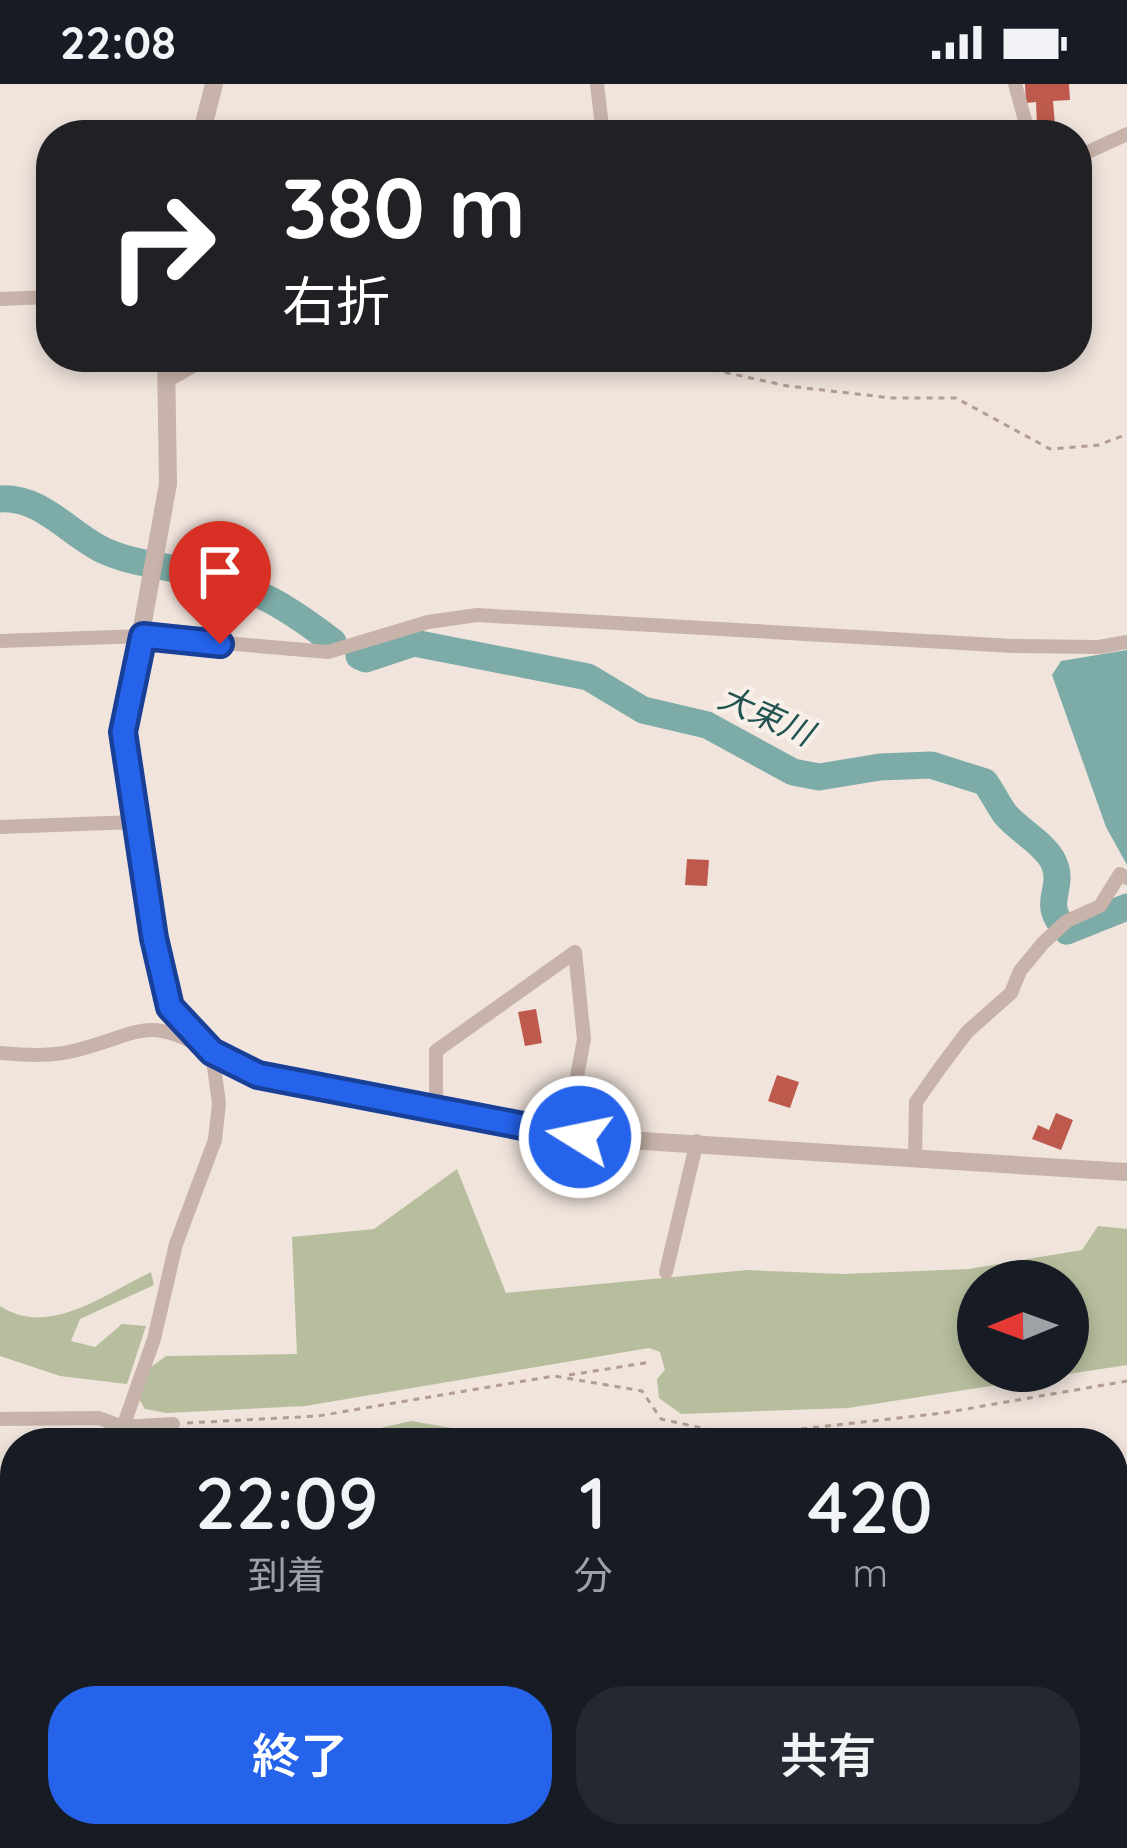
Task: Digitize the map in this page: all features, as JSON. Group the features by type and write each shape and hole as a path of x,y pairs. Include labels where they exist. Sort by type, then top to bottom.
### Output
{"street":[{"path":"205,120 214,84"},
{"path":"597,84 601,120"},
{"path":"1015,84 1025,120"},
{"path":"1092,150 1127,134"},
{"path":"0,299 36,298"},
{"path":"124,1427 154,1339 176,1244 215,1140 219,1102 212,1052 170,1007 123,732 168,484 167,372"},
{"path":"167,381 183,372"},
{"path":"0,641 143,636 328,652 428,622 477,615 1013,646 1100,647 1127,642"},
{"path":"0,827 136,822"},
{"path":"915,1157 916,1102 967,1032 1011,993 1020,971 1063,925 1100,906 1120,874 1127,878"},
{"path":"436,1111 436,1052 575,952 584,1039 576,1082 580,1137"},
{"path":"0,1053 34,1056 76,1050 144,1028 180,1033 234,1066 274,1080 580,1137 1127,1172"},
{"path":"666,1272 697,1142"},
{"path":"0,1419 99,1418 124,1427 173,1424"}],"path":[{"path":"721,372 765,383 892,398 956,398 1050,449 1099,445 1127,434"},
{"path":"173,1424 318,1416 494,1383 651,1361"},
{"path":"561,1376 642,1390 661,1419 702,1428"},
{"path":"810,1428 944,1413 1127,1381"}],"green space":[{"path":"457,1169 506,1293 747,1270 843,1274 957,1269 957,1391 848,1408 681,1414 659,1398 657,1379 665,1370 660,1352 649,1348 305,1406 166,1413 145,1409 139,1399 151,1367 166,1356 297,1354 292,1237 374,1229"},
{"path":"1098,1226 1127,1229 1127,1365 1089,1371 1089,1260 1023,1260 1082,1250"},
{"path":"151,1272 154,1285 80,1319 71,1341 95,1347 122,1324 146,1326 127,1384 60,1376 0,1356 0,1306 19,1315 57,1315"},
{"path":"411,1421 452,1428 380,1428"}],"water":[{"path":"1127,650 1127,865 1106,827 1052,675 1061,661"}],"building":[{"path":"1025,84 1069,84 1070,100 1053,101 1055,120 1037,120 1036,102 1026,103"},
{"path":"687,859 709,860 707,886 685,885"},
{"path":"536,1009 542,1043 525,1046 518,1012"},
{"path":"777,1075 799,1082 790,1108 768,1101"},
{"path":"1056,1113 1073,1120 1061,1150 1032,1139 1038,1125 1049,1130"}],"waterway":[{"name":"大束川","path":"0,499 42,510 117,556 222,580 257,593 333,642"},
{"name":"大束川","path":"359,656 366,659 414,643 588,677 643,710 707,725 793,772 819,777 931,765 985,782 1005,814 1053,861 1055,911 1067,931 1127,907"}],"route":[{"path":"220,644 143,636 123,732 154,938 170,1007 212,1052 258,1075 580,1137"}]}
